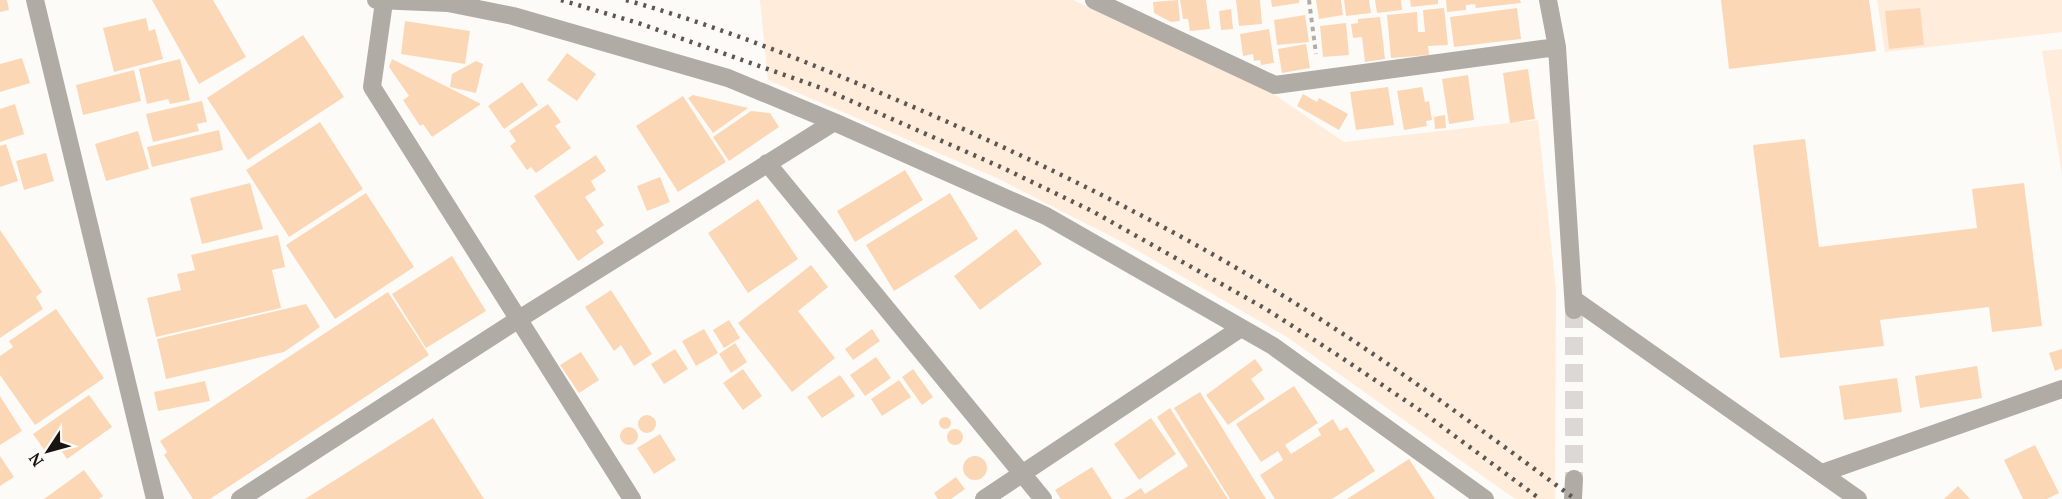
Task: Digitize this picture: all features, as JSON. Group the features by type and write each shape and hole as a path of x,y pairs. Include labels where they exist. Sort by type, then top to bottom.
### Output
{"street":[{"path":"35,0 155,499"},
{"path":"1094,0 1275,85 1557,47"},
{"path":"1548,0 1557,47 1575,305 1858,499"},
{"path":"632,499 372,87 380,1 448,3 513,16 728,78 834,122 1046,216 1273,346 1485,499"},
{"path":"240,499 519,319 834,122"},
{"path":"767,163 1024,473 1043,499"},
{"path":"984,499 1241,328"},
{"path":"1822,473 2062,389"},
{"path":"1573,499 1574,479"}],"path":[{"path":"1309,0 1319,79"}],"shaded area":[{"path":"760,0 1073,0 1272,93 1344,142 1538,120 1556,291 1555,499 1515,499 1287,337 1126,244 999,179 768,80"},
{"path":"1877,0 2062,0 2062,32 1885,52"},
{"path":"2062,49 2062,175 2042,51"}],"building":[{"path":"0,0 7,0 9,10 0,12"},
{"path":"152,0 213,0 246,57 199,84"},
{"path":"1178,0 1180,21 1171,22 1154,13 1153,2"},
{"path":"1180,0 1206,0 1210,29 1190,31 1188,19 1183,19"},
{"path":"1236,0 1260,0 1262,24 1239,26"},
{"path":"1271,0 1299,0 1299,3 1272,7"},
{"path":"1316,0 1341,0 1343,15 1319,19"},
{"path":"1344,0 1369,0 1371,13 1346,16"},
{"path":"1375,0 1401,0 1402,10 1377,13"},
{"path":"1410,0 1438,0 1438,4 1411,7"},
{"path":"1446,0 1520,0 1521,3 1476,8 1475,4 1466,5 1466,10 1447,12"},
{"path":"1721,0 1869,0 1876,51 1729,69"},
{"path":"1444,8 1448,45 1428,46 1429,55 1391,58 1387,15 1417,12 1418,32 1425,32 1423,10"},
{"path":"1517,8 1521,39 1454,47 1450,17"},
{"path":"1920,8 1924,45 1889,49 1885,11"},
{"path":"1231,9 1233,29 1221,30 1219,11"},
{"path":"1305,15 1309,42 1277,45 1274,20"},
{"path":"1380,17 1385,59 1365,62 1362,37 1353,38 1351,24 1358,23 1358,19"},
{"path":"146,18 149,31 155,29 163,59 114,72 103,28"},
{"path":"405,21 470,31 465,64 401,54"},
{"path":"1346,23 1349,55 1323,57 1320,26"},
{"path":"1269,29 1274,63 1261,65 1260,60 1254,61 1253,54 1243,56 1240,34"},
{"path":"303,35 344,97 248,160 207,98"},
{"path":"1306,44 1310,68 1282,73 1278,49"},
{"path":"567,53 596,74 577,101 547,80"},
{"path":"22,58 30,83 0,92 0,64"},
{"path":"180,59 190,100 170,104 168,99 147,104 139,69"},
{"path":"392,59 481,104 432,137 423,124 420,126 403,100 409,96 389,67"},
{"path":"476,61 483,64 476,93 450,87 452,74"},
{"path":"1528,69 1535,119 1510,123 1503,73"},
{"path":"134,70 141,101 83,115 76,85"},
{"path":"1468,75 1474,120 1449,124 1442,79"},
{"path":"522,82 538,105 504,129 488,106"},
{"path":"1388,87 1394,125 1356,130 1350,92"},
{"path":"1422,87 1425,102 1429,101 1432,120 1426,121 1427,126 1404,130 1397,91"},
{"path":"1303,94 1317,102 1319,98 1348,114 1339,130 1297,106"},
{"path":"693,95 748,108 713,133 688,98"},
{"path":"683,96 726,162 678,192 636,126"},
{"path":"202,101 207,122 197,124 199,131 153,142 146,114"},
{"path":"15,104 24,134 0,142 0,109"},
{"path":"548,104 561,122 555,126 571,148 536,173 531,167 527,170 510,146 516,141 509,131"},
{"path":"751,111 770,113 779,127 729,161 713,137"},
{"path":"1445,115 1446,128 1435,129 1434,117"},
{"path":"320,122 363,189 289,237 246,170"},
{"path":"219,130 223,150 152,167 147,147"},
{"path":"138,131 149,169 106,181 95,144"},
{"path":"1805,139 1819,247 1977,228 1972,189 2024,183 2042,326 1992,332 1989,307 1880,320 1884,346 1780,358 1753,145"},
{"path":"6,144 18,181 0,187 0,146"},
{"path":"46,153 54,181 24,190 16,161"},
{"path":"596,155 606,171 591,181 596,190 585,197 604,225 596,231 604,243 578,261 534,196"},
{"path":"905,170 923,200 855,242 837,211"},
{"path":"660,177 670,202 647,211 637,186"},
{"path":"250,183 263,229 202,244 190,198"},
{"path":"366,193 414,267 335,319 286,245"},
{"path":"950,193 978,239 894,291 866,245"},
{"path":"758,199 798,259 748,293 708,233"},
{"path":"1016,229 1042,264 980,310 954,276"},
{"path":"0,230 42,292 36,297 43,309 0,338"},
{"path":"278,235 285,267 272,270 281,308 156,337 147,298 181,290 177,274 195,270 191,255"},
{"path":"452,256 486,311 426,348 392,294"},
{"path":"811,265 828,287 798,311 835,358 792,392 738,323"},
{"path":"611,290 652,354 634,366 621,345 614,351 585,307"},
{"path":"388,292 429,355 210,499 193,499 164,455 167,452 160,441"},
{"path":"306,304 320,327 284,352 166,379 157,339"},
{"path":"56,309 104,378 35,425 0,375 0,356 13,347 9,341"},
{"path":"729,320 740,338 724,348 713,330"},
{"path":"704,329 718,353 696,366 682,341"},
{"path":"872,329 880,341 853,360 845,349"},
{"path":"735,343 747,362 731,373 719,354"},
{"path":"675,349 688,369 664,384 651,364"},
{"path":"2062,349 2062,368 2055,371 2049,353"},
{"path":"581,352 599,380 579,393 560,365"},
{"path":"876,357 891,378 865,396 850,375"},
{"path":"1255,359 1263,370 1251,379 1265,399 1228,425 1206,395"},
{"path":"1977,366 1982,398 1920,408 1915,376"},
{"path":"743,369 762,396 743,410 723,383"},
{"path":"913,369 933,397 922,405 902,377"},
{"path":"840,375 855,396 822,418 807,397"},
{"path":"1897,378 1902,412 1844,420 1839,386"},
{"path":"899,380 911,397 882,416 871,399"},
{"path":"205,381 210,401 158,411 154,392"},
{"path":"1294,386 1318,423 1285,445 1291,454 1321,435 1318,429 1333,419 1340,431 1347,427 1375,471 1332,499 1275,499 1260,475 1283,460 1278,451 1261,462 1236,424"},
{"path":"1200,392 1266,499 1230,499 1174,408"},
{"path":"89,395 112,427 67,459 59,447 48,455 33,434"},
{"path":"0,396 22,431 0,445"},
{"path":"1170,408 1228,499 1124,499 1141,488 1145,494 1188,466 1157,417"},
{"path":"647,415 653,418 656,424 653,430 647,433 641,430 638,424 641,418"},
{"path":"947,417 950,418 950,428 943,429 940,428 939,421 940,418"},
{"path":"433,418 484,499 305,499"},
{"path":"1151,418 1176,454 1139,480 1114,444"},
{"path":"629,427 635,430 638,436 635,442 629,445 623,442 620,436 623,430"},
{"path":"955,429 963,437 955,445 947,437"},
{"path":"660,434 676,460 654,474 637,448"},
{"path":"2035,445 2059,493 2047,499 2023,499 2004,460"},
{"path":"0,456 14,477 0,486"},
{"path":"975,456 983,460 987,468 983,476 975,480 967,476 963,468 967,460"},
{"path":"1409,459 1435,499 1347,499"},
{"path":"1092,467 1112,499 1061,499 1055,490"},
{"path":"84,470 103,496 99,499 44,499"},
{"path":"956,477 965,489 951,499 938,499 934,493"},
{"path":"1958,486 1970,499 1944,499"}],"tunnel":[{"path":"1574,310 1574,479"}],"railway":[{"path":"561,0 638,23 824,89 1003,168 1092,211 1266,309 1421,411 1540,499"},
{"path":"626,0 740,37 925,112 1015,153 1148,219 1235,267 1353,341 1465,418 1575,499"}]}
